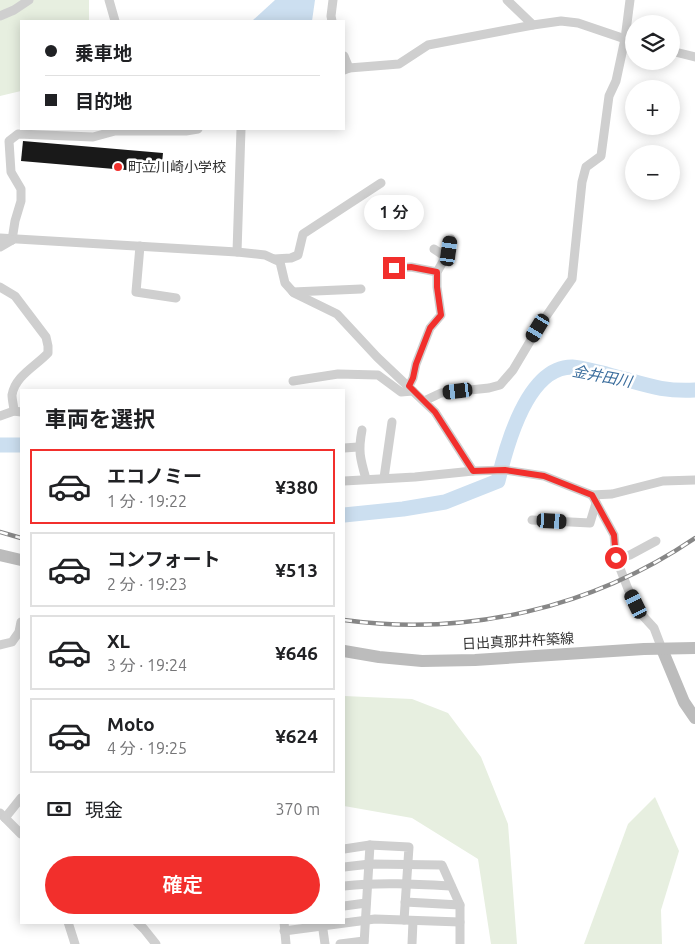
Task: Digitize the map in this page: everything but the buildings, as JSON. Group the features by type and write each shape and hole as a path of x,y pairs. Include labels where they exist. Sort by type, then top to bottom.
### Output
{"main road":[{"path":"0,557 20,560"},
{"name":"日出真那井杵築線","path":"345,650 379,657 422,661 476,660 695,648"},
{"path":"662,649 684,702 695,718"}],"street":[{"path":"0,16 14,10 28,0"},
{"path":"109,0 115,20"},
{"path":"332,20 333,0"},
{"path":"507,0 533,24"},
{"path":"630,0 630,15"},
{"path":"346,69 399,64 428,45 533,24 561,21 578,23 625,40"},
{"path":"424,401 441,393 500,385 513,370 538,328 572,279 582,182 586,167 601,156 609,96 625,53"},
{"path":"680,53 695,57"},
{"path":"12,240 21,201 21,189 11,172 9,141 18,134 93,137 115,130 186,130"},
{"path":"237,252 241,130"},
{"path":"274,259 291,258 298,254 303,234 381,183"},
{"path":"0,238 237,252 265,255 274,259 280,262 285,283 293,292 337,314 435,412 477,471"},
{"path":"411,389 416,364 430,328 441,315 437,272 449,251 451,239"},
{"path":"0,247 12,240"},
{"path":"140,246 136,292 176,298"},
{"path":"434,249 446,257"},
{"path":"394,268 411,267 437,272"},
{"path":"0,287 15,296 46,337 48,346 48,353 21,377 16,385 12,395 18,412 0,416"},
{"path":"293,292 361,289"},
{"path":"294,381 338,374 378,376 401,392 411,389"},
{"path":"384,478 392,422"},
{"path":"362,430 358,448 366,479"},
{"path":"345,448 358,448"},
{"path":"345,481 505,470 544,476 594,499 611,527 614,535 616,558 636,604 654,628 662,649"},
{"path":"594,499 663,481 695,480"},
{"path":"532,520 590,523 594,499"},
{"path":"616,558 630,555 656,540"},
{"path":"0,645 12,642 20,627"},
{"path":"20,799 2,815 20,833"},
{"path":"340,944 364,943 370,845"},
{"path":"345,849 370,845 409,847 405,902 412,944"},
{"path":"345,867 370,864 442,865 460,905 460,944"},
{"path":"345,886 407,883 451,886"},
{"path":"405,902 460,905"},
{"path":"345,906 366,903"},
{"path":"345,923 366,922 375,919 460,922"},
{"path":"69,924 75,944"},
{"path":"139,924 156,944"},
{"path":"286,944 284,927 337,924"},
{"path":"322,925 325,944"}],"green space":[{"path":"0,0 89,0 89,20 20,20 20,91 0,96"},
{"path":"345,696 412,699 448,713 481,757 508,824 517,944 491,944 478,859 412,818 345,806"},
{"path":"655,797 679,851 661,910 662,944 584,944 628,824"}],"water":[{"path":"275,0 315,0 312,20 253,20"}],"waterway":[{"name":"金井田川","path":"345,515 403,509 445,502 498,481 513,430 521,411 531,394 543,380 556,371 572,367 663,389 695,390"},
{"name":"金井田川","path":"0,445 20,445"}],"railway":[{"path":"0,532 20,538"},
{"path":"345,620 390,624 436,624 482,620 527,612 571,599 614,583 655,562 695,538"}],"place":[{"name":"町立川崎小学校","path":"118,167"}],"route":[{"path":"394,268 411,267 437,272 441,315 430,328 409,386 435,412 473,471 505,470 544,476 592,495 611,527 614,535 616,558"}]}
